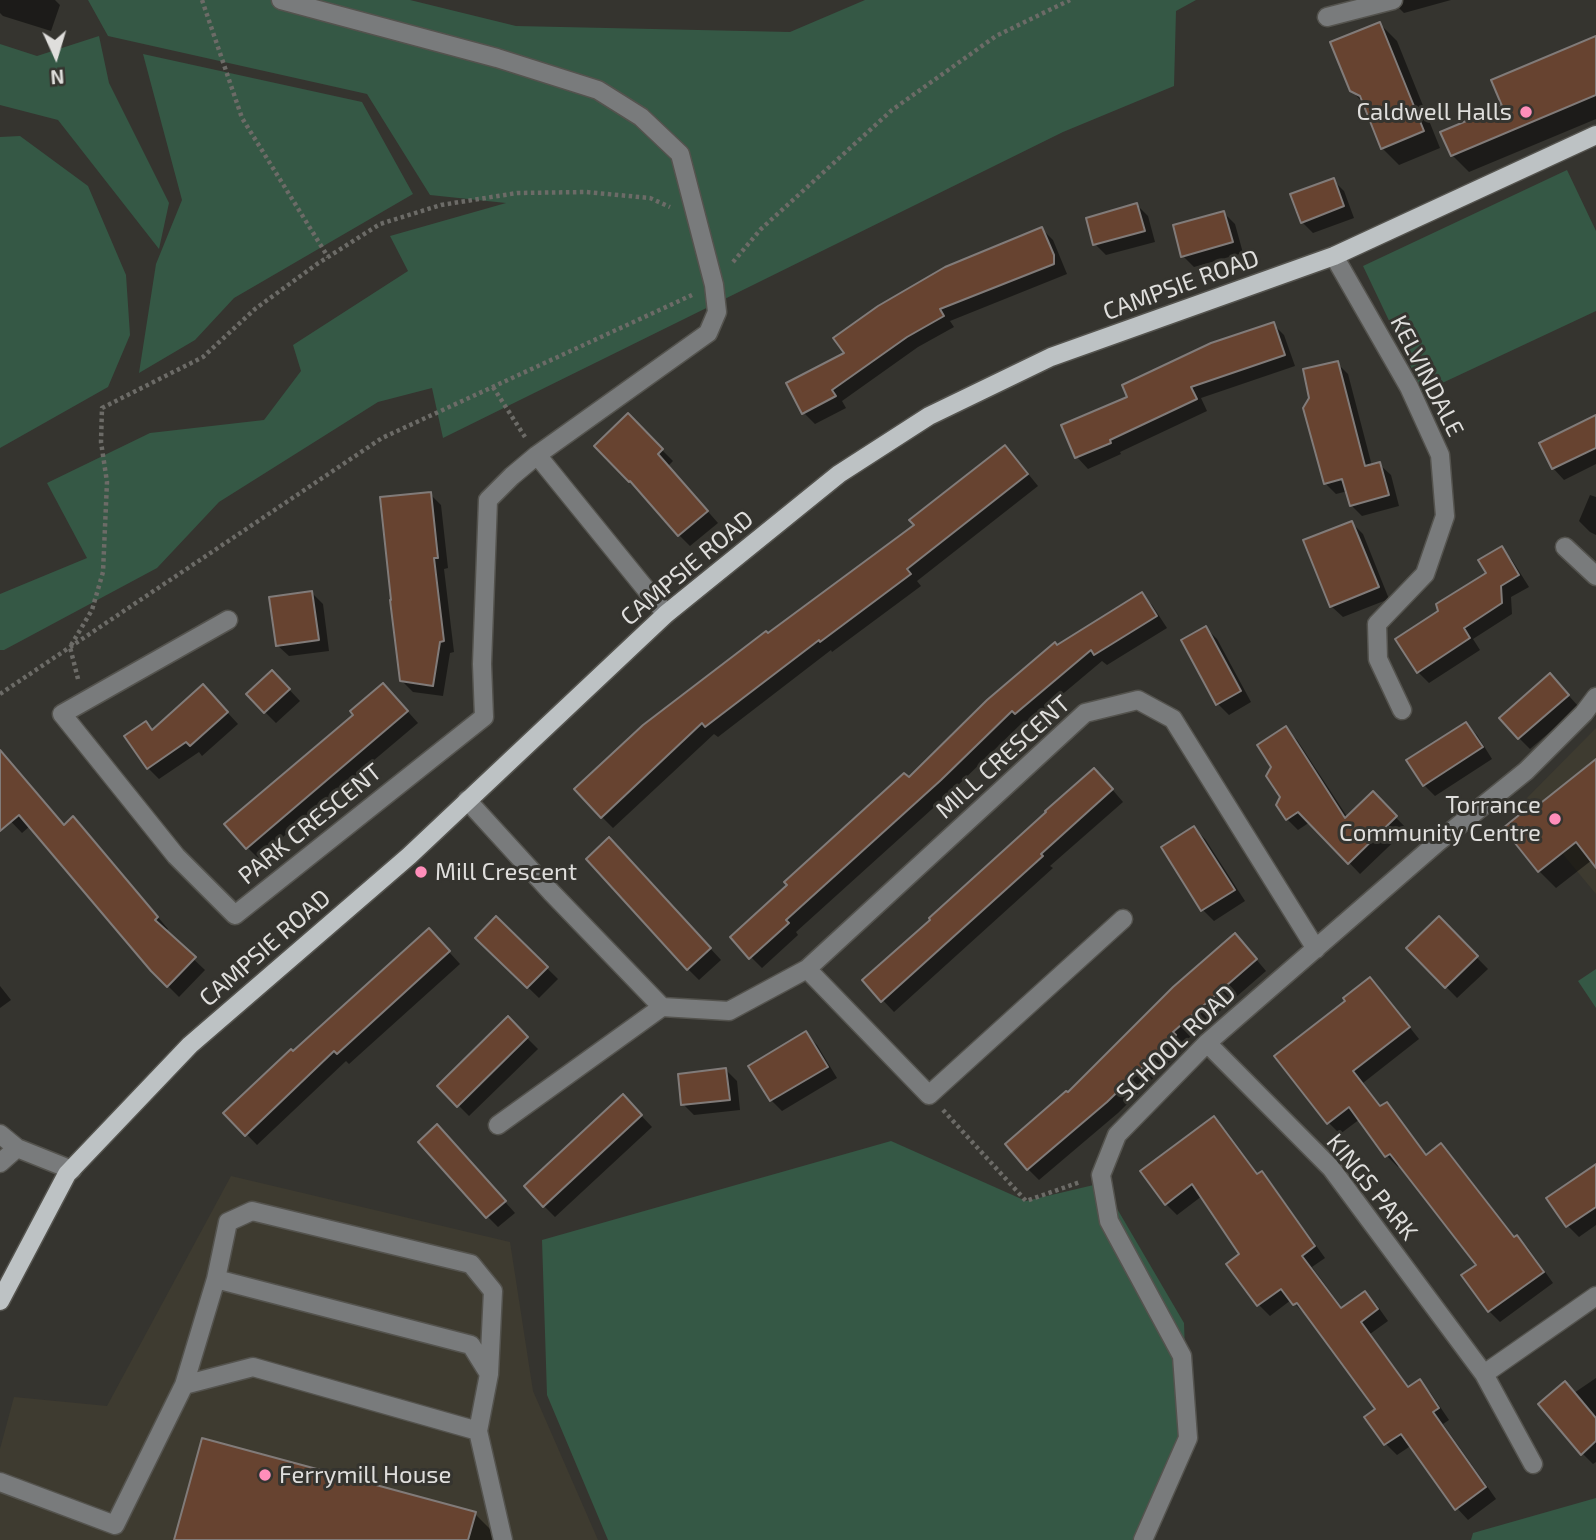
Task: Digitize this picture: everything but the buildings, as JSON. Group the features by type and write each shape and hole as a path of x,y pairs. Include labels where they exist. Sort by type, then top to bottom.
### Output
{"main road":[{"name":"CAMPSIE ROAD","path":"0,1301 67,1174 190,1045 409,856 667,614 839,474 929,416 1051,357 1334,256 1596,135"}],"street":[{"path":"281,0 497,58 598,90 641,117 680,154 714,285 718,312 708,333 537,455 667,614"},
{"path":"1326,17 1393,0"},
{"name":"KELVINDALE","path":"1334,256 1409,387 1440,455 1445,516 1425,574 1377,624 1378,659 1402,710"},
{"name":"PARK CRESCENT","path":"80,704 62,714 176,856 235,915 484,717 482,664 488,500 537,455"},
{"path":"1565,547 1596,576"},
{"path":"80,704 228,620"},
{"name":"SCHOOL ROAD","path":"1101,1175 1117,1135 1207,1043 1438,842 1526,771 1584,713 1596,697"},
{"name":"MILL CRESCENT","path":"662,1007 729,1011 807,969 1086,713 1138,700 1173,719 1316,948"},
{"path":"467,800 662,1007 498,1125"},
{"path":"807,969 929,1095 1123,919"},
{"name":"KINGS PARK","path":"1207,1043 1331,1168 1484,1374 1533,1464"},
{"path":"0,1134 17,1148 72,1170"},
{"path":"0,1163 17,1148"},
{"path":"1101,1175 1109,1221 1182,1356 1188,1438 1143,1540"},
{"path":"0,1482 115,1525 184,1385 216,1279 228,1222 252,1211 471,1264 494,1291 489,1374 478,1431 503,1540"},
{"path":"216,1279 471,1345 489,1374"},
{"path":"1484,1374 1596,1296"},
{"path":"184,1385 253,1367 478,1431"}],"path":[{"path":"202,0 242,118 328,257"},
{"path":"0,694 382,438 714,285 761,229 892,110 996,36 1070,0"},
{"path":"80,704 78,676 69,647 92,610 103,572 107,482 101,442 102,408 203,357 255,309 380,224 441,205 517,193 586,192 650,198 696,219"},
{"path":"493,387 537,455"},
{"path":"929,1095 1026,1201 1101,1175"}],"shaded area":[{"path":"1596,728 1596,894 1521,804"},
{"path":"231,1176 510,1242 533,1391 598,1540 0,1540 0,1449 14,1397 107,1406"}],"green space":[{"path":"88,0 410,0 516,26 790,32 865,0 1196,0 1176,11 1174,86 1063,132 443,438 432,388 378,402 219,502 157,568 0,650 0,594 87,558 47,483 150,433 264,420 301,371 293,345 408,271 390,236 506,203 430,195 367,94 108,36"},
{"path":"99,36 109,83 169,203 159,249 58,120 0,105 0,44 37,56"},
{"path":"143,54 362,102 413,194 234,298 195,340 139,373 156,264 182,200"},
{"path":"20,136 88,186 126,275 130,335 108,387 0,448 0,137"},
{"path":"1567,170 1596,231 1596,311 1423,392 1363,266"},
{"path":"1596,969 1596,1008 1578,981"},
{"path":"891,1141 1026,1201 1102,1183 1184,1323 1188,1438 1142,1540 608,1540 547,1395 542,1240"},
{"path":"1596,1498 1596,1540 1471,1540 1473,1533"}],"place":[{"name":"Caldwell Halls","path":"1526,112"},
{"name":"Torrance Community Centre","path":"1555,819"},
{"name":"Mill Crescent","path":"421,872"},
{"name":"Ferrymill House","path":"265,1475"}]}
